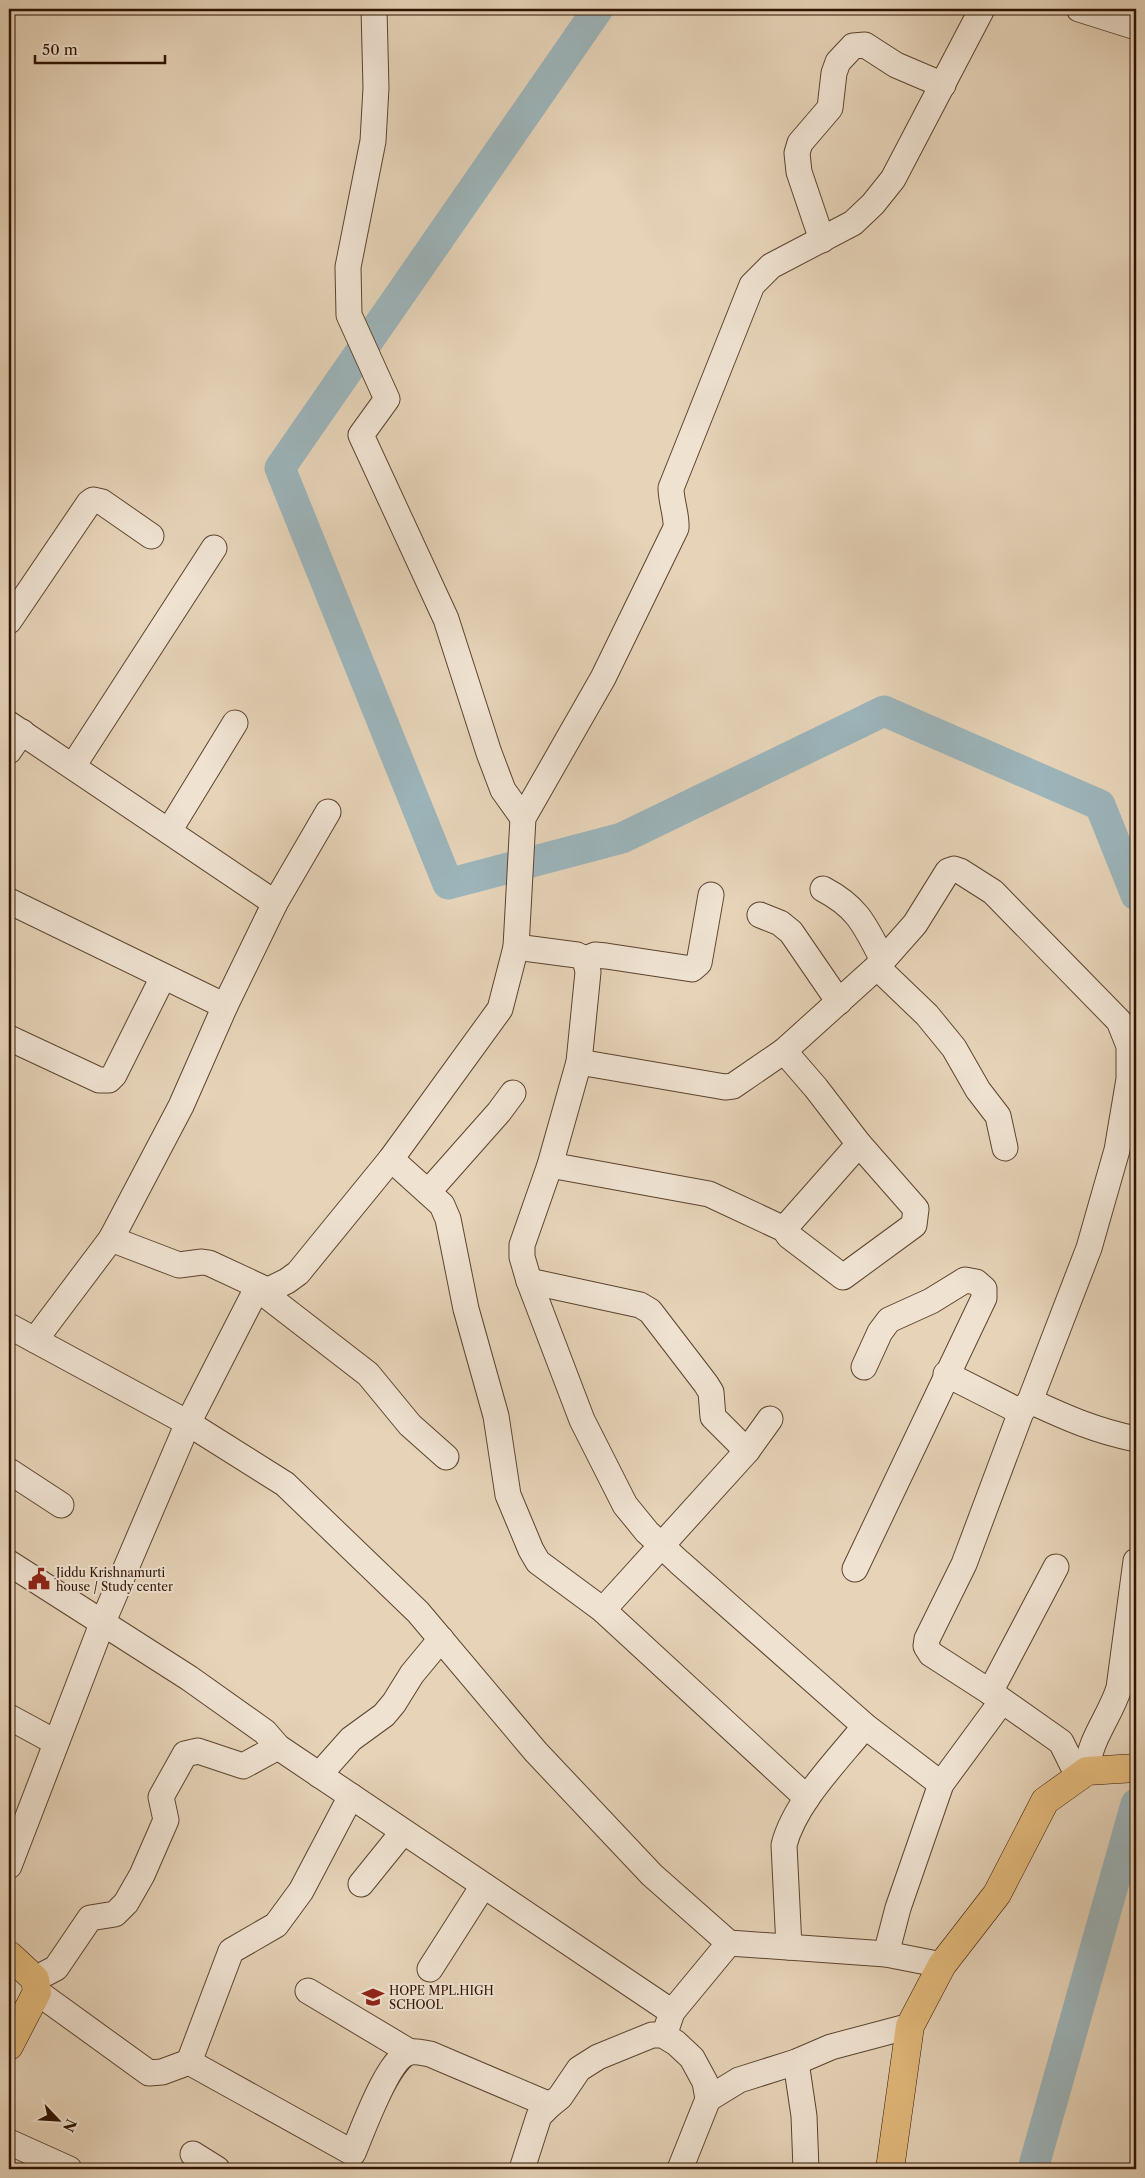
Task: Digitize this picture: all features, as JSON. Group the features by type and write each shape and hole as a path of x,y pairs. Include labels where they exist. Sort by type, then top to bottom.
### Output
{"main road":[{"path":"890,2169 910,2026 942,1965 997,1894 1045,1801 1084,1772 1136,1768"},
{"path":"9,1955 36,1986 9,2046"}],"street":[{"path":"374,9 376,88 372,142 348,267 349,315 387,399 361,435 446,618 489,753 503,790 523,818"},
{"path":"9,1866 55,1742 102,1624 188,1423 252,1298 287,1281 298,1273 391,1159 500,1009 516,938 523,818 602,678 676,528 671,488 752,286 771,266 853,223 873,204 893,180 982,9"},
{"path":"1079,9 1136,27"},
{"path":"822,240 798,172 797,153 800,142 830,108 834,73 842,57 853,46 865,45 896,65 943,85"},
{"path":"9,621 89,503 93,500 102,502 151,536"},
{"path":"73,766 214,548"},
{"path":"169,831 235,723"},
{"path":"13,736 73,766 275,903"},
{"path":"35,1340 111,1239 181,1106 225,1006 275,903 328,812"},
{"path":"580,1062 733,1086 784,1052 880,964 915,924 948,871 954,869 992,892 1066,965 1119,1021 1129,1046 1129,1078 1118,1150 1089,1248 964,1564 927,1639 926,1646 931,1654 996,1696 1061,1742 1084,1772"},
{"path":"823,889 841,898 863,921 880,964 927,1015 954,1048 978,1090 998,1116 1005,1148"},
{"path":"516,938 585,959 595,956 606,956 692,969 697,967 699,963 711,895"},
{"path":"9,900 225,1006"},
{"path":"760,914 780,923 791,932 839,1002"},
{"path":"585,959 588,972 580,1062 550,1165 522,1246 522,1256 529,1281 582,1420 625,1505 647,1532 865,1726 941,1784"},
{"path":"9,1038 99,1080 109,1080 114,1075 163,977"},
{"path":"550,1165 709,1194 784,1229 789,1236 843,1277 914,1225 916,1209 784,1052"},
{"path":"429,1191 499,1112 513,1093"},
{"path":"784,1229 860,1144"},
{"path":"391,1159 429,1191 442,1205 453,1233 466,1309 496,1416 508,1495 538,1562 603,1610 807,1798"},
{"path":"111,1239 179,1265 209,1263 264,1291 368,1374 410,1425 446,1457"},
{"path":"855,1569 946,1374 984,1298 984,1289 970,1280 960,1282 931,1301 889,1320 880,1332 864,1367"},
{"path":"529,1281 640,1305 650,1311 711,1392 713,1417 747,1451"},
{"path":"9,1326 188,1423 285,1484 418,1612 536,1752 652,1875 729,1943 886,1954 942,1965"},
{"path":"946,1374 1025,1407 1105,1432 1136,1439"},
{"path":"603,1610 663,1546 747,1451 770,1419"},
{"path":"9,1471 61,1505"},
{"path":"1084,1772 1088,1754 1114,1704 1119,1688 1136,1561"},
{"path":"9,1563 189,1678 265,1732 278,1747 672,2012"},
{"path":"886,1954 898,1908 941,1784 996,1696 1056,1566"},
{"path":"319,1775 351,1739 384,1715 412,1674 441,1639"},
{"path":"9,1716 55,1742"},
{"path":"789,1947 784,1845 787,1834 807,1798 865,1726"},
{"path":"278,1747 243,1766 198,1751 185,1754 161,1796 166,1820 142,1875 126,1903 114,1914 90,1918 56,1968 36,1986 149,2073 162,2072 189,2062 231,1951 276,1925 301,1891 351,1796"},
{"path":"361,1884 403,1832"},
{"path":"430,1969 483,1886"},
{"path":"663,2035 672,2012 729,1943"},
{"path":"308,1992 410,2052 430,2054 550,2105"},
{"path":"708,2099 739,2080 796,2062 831,2047 910,2026"},
{"path":"522,2169 539,2116 560,2097 579,2069 598,2057 652,2035 663,2035 676,2043 692,2058 705,2082 708,2099 680,2169"},
{"path":"189,2062 350,2161 390,2070 400,2057 410,2052"},
{"path":"796,2062 804,2116 806,2169"},
{"path":"9,2142 69,2169"},
{"path":"193,2154 217,2169"}],"waterway":[{"path":"598,9 280,468 448,884 622,838 884,711 1100,805 1136,895"},
{"path":"1033,2169 1136,1804"}],"place":[{"name":"Jiddu Krishnamurti house / Study center","path":"39,1579"},
{"name":"HOPE MPL.HIGH SCHOOL","path":"373,1997"}]}
